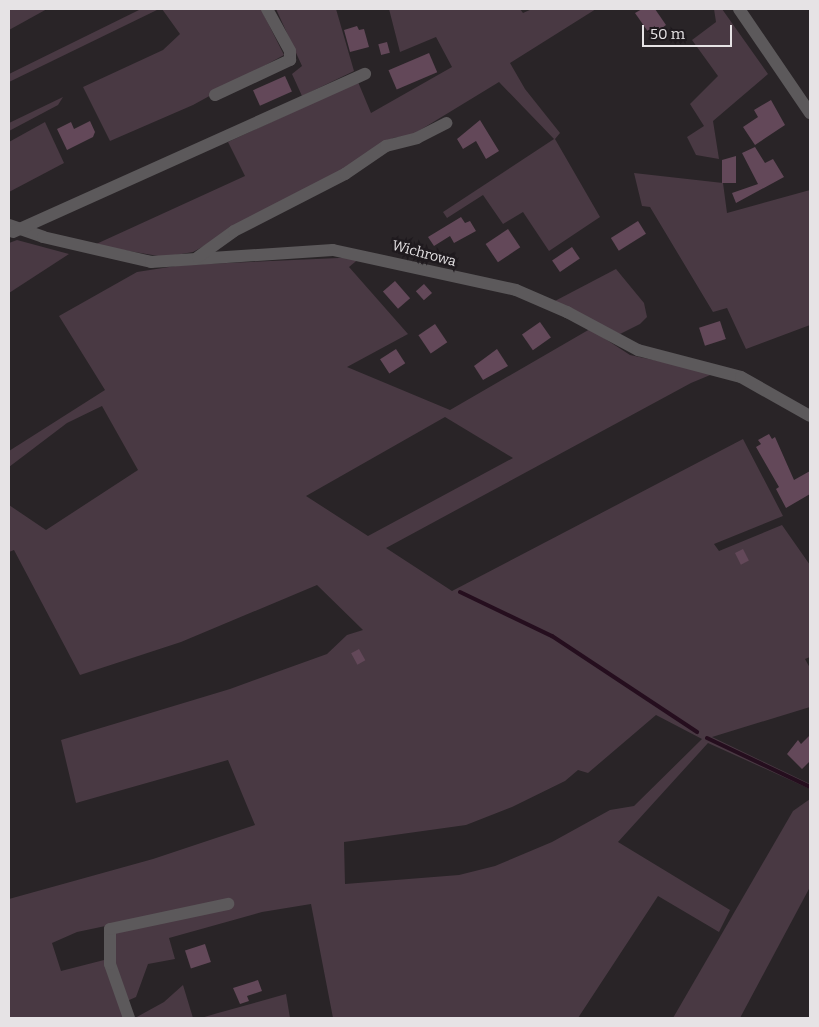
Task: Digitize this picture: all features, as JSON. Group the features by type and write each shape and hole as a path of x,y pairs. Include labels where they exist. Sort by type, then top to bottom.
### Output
{"street":[{"path":"215,95 290,60 290,51 267,9"},
{"path":"739,9 810,113"},
{"path":"11,230 365,74"},
{"path":"198,257 234,230 346,174 386,146 416,138 446,123"},
{"name":"Wichrowa","path":"11,230 151,262 198,257 333,250 516,290 567,312 638,350 741,377 810,416"},
{"path":"129,1018 110,964 110,929 228,904"}],"shaded area":[{"path":"9,9 47,9 9,30"},
{"path":"141,9 159,9 9,82 9,74"},
{"path":"162,9 261,9 284,55 193,105 110,141 83,87 163,50 180,34"},
{"path":"276,9 336,9 354,71 302,96 292,74 302,66"},
{"path":"389,9 520,9 523,13 532,9 596,9 510,63 525,89 560,133 555,139 600,217 549,251 523,212 503,224 483,195 447,218 443,212 554,139 499,82 412,135 393,138 347,168 193,252 164,257 94,245 245,176 228,142 358,82 371,113 452,67 436,37 400,52"},
{"path":"714,9 722,9 768,74 713,121 719,159 696,155 687,137 704,126 690,104 718,76 692,40 716,22"},
{"path":"63,97 58,105 9,131 9,123"},
{"path":"45,122 64,163 9,192 9,142"},
{"path":"634,173 723,183 727,213 810,190 810,325 746,349 727,308 713,312 650,207 642,206"},
{"path":"17,240 69,254 9,293 9,243"},
{"path":"361,257 349,267 408,334 347,367 450,410 590,329 630,355 715,373 691,383 386,548 452,591 743,439 783,516 714,544 719,551 782,525 810,565 810,657 805,659 810,668 810,707 712,737 810,784 810,789 708,743 618,842 730,910 719,932 658,896 578,1018 333,1018 311,904 262,912 169,938 175,959 148,964 136,997 127,1001 115,968 115,924 77,932 52,943 61,971 108,959 125,1018 9,1018 9,899 153,859 255,825 228,760 76,803 61,740 230,689 327,654 347,635 363,630 317,585 181,642 80,675 14,550 9,552 9,505 46,530 138,470 102,406 67,423 9,467 9,451 105,390 59,316 137,272 182,265","holes":["445,417 513,458 368,536 306,496","656,715 702,739 634,806 610,810 552,842 495,866 459,875 345,884 344,842 466,825 512,807 565,781 578,770 588,773"]},
{"path":"616,269 644,303 647,317 640,324 620,334 553,302"},
{"path":"810,799 810,887 740,1018 673,1018 793,811"},
{"path":"183,985 193,1018 135,1018 164,1002"},
{"path":"286,994 290,1018 201,1018 218,1013"}],"building":[{"path":"642,9 655,9 666,25 651,36 635,13"},
{"path":"357,26 359,30 364,29 369,47 350,52 344,30"},
{"path":"387,42 390,53 381,55 378,44"},
{"path":"429,53 437,72 397,90 388,70"},
{"path":"285,76 292,92 260,106 253,90"},
{"path":"771,100 785,125 755,145 743,127 758,117 754,110"},
{"path":"480,120 499,151 486,159 476,141 463,149 457,139"},
{"path":"90,121 95,132 93,137 67,150 57,129 71,122 74,129"},
{"path":"755,147 765,163 773,159 784,177 736,203 732,193 758,184 742,153"},
{"path":"736,156 736,183 722,183 722,160"},
{"path":"461,217 465,223 470,221 476,231 454,243 450,236 434,246 428,237"},
{"path":"638,221 646,234 619,251 611,238"},
{"path":"508,229 520,247 498,262 486,244"},
{"path":"572,247 580,259 560,272 552,260"},
{"path":"395,281 410,298 398,309 383,291"},
{"path":"424,284 432,293 424,300 416,291"},
{"path":"720,321 726,339 705,346 699,328"},
{"path":"540,322 551,338 533,350 522,335"},
{"path":"435,324 447,342 431,353 418,335"},
{"path":"396,349 405,363 389,374 380,359"},
{"path":"497,349 508,366 483,380 474,366"},
{"path":"769,434 772,439 775,437 794,480 810,471 810,494 786,508 776,489 779,487 756,447 761,444 758,440"},
{"path":"743,549 749,561 741,565 735,553"},
{"path":"359,649 365,660 357,665 351,653"},
{"path":"810,735 810,761 802,769 787,754 798,740 801,744"},
{"path":"205,944 211,962 191,969 185,950"},
{"path":"258,980 262,991 247,996 249,1001 240,1004 233,988"}],"waterway":[{"path":"460,592 552,636 697,732"},
{"path":"707,738 810,787"}]}
